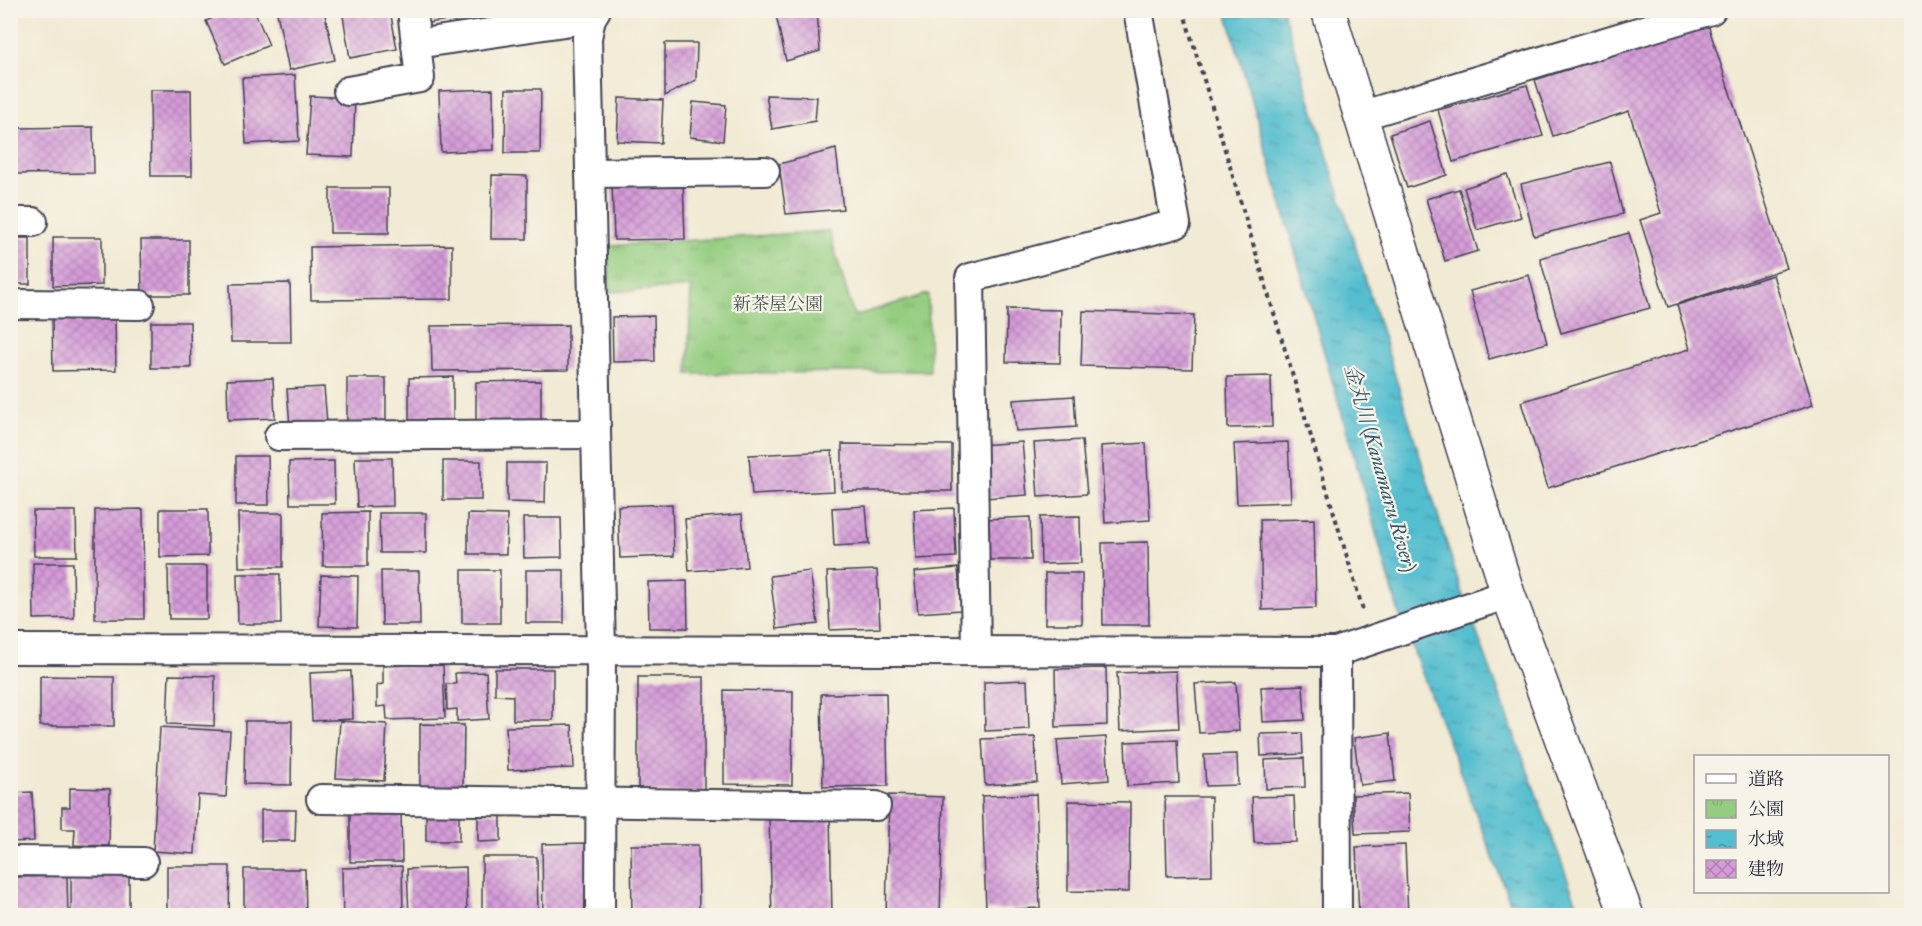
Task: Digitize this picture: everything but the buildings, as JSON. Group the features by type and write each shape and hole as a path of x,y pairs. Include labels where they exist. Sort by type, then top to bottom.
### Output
{"street":[{"path":"348,92 420,78 412,10"},
{"path":"976,651 970,278 1176,224 1138,10"},
{"path":"1328,10 1508,594 1627,915"},
{"path":"1360,116 1712,10"},
{"path":"416,44 594,14 587,38 601,650 600,915"},
{"path":"590,173 765,171"},
{"path":"10,304 140,305"},
{"path":"279,436 596,434"},
{"path":"10,649 1336,652 1508,594"},
{"path":"1336,652 1337,915"},
{"path":"321,799 876,806"},
{"path":"10,861 143,862"}],"path":[{"path":"1183,10 1372,640"}],"green space":[{"name":"新茶屋公園","path":"829,231 854,316 928,294 930,371 688,374 691,287 610,292 608,246"}],"water":[{"name":"金丸川 (Kanamaru River)","path":"1226,11 1283,11 1461,590 1581,915 1515,915 1399,613"}]}
